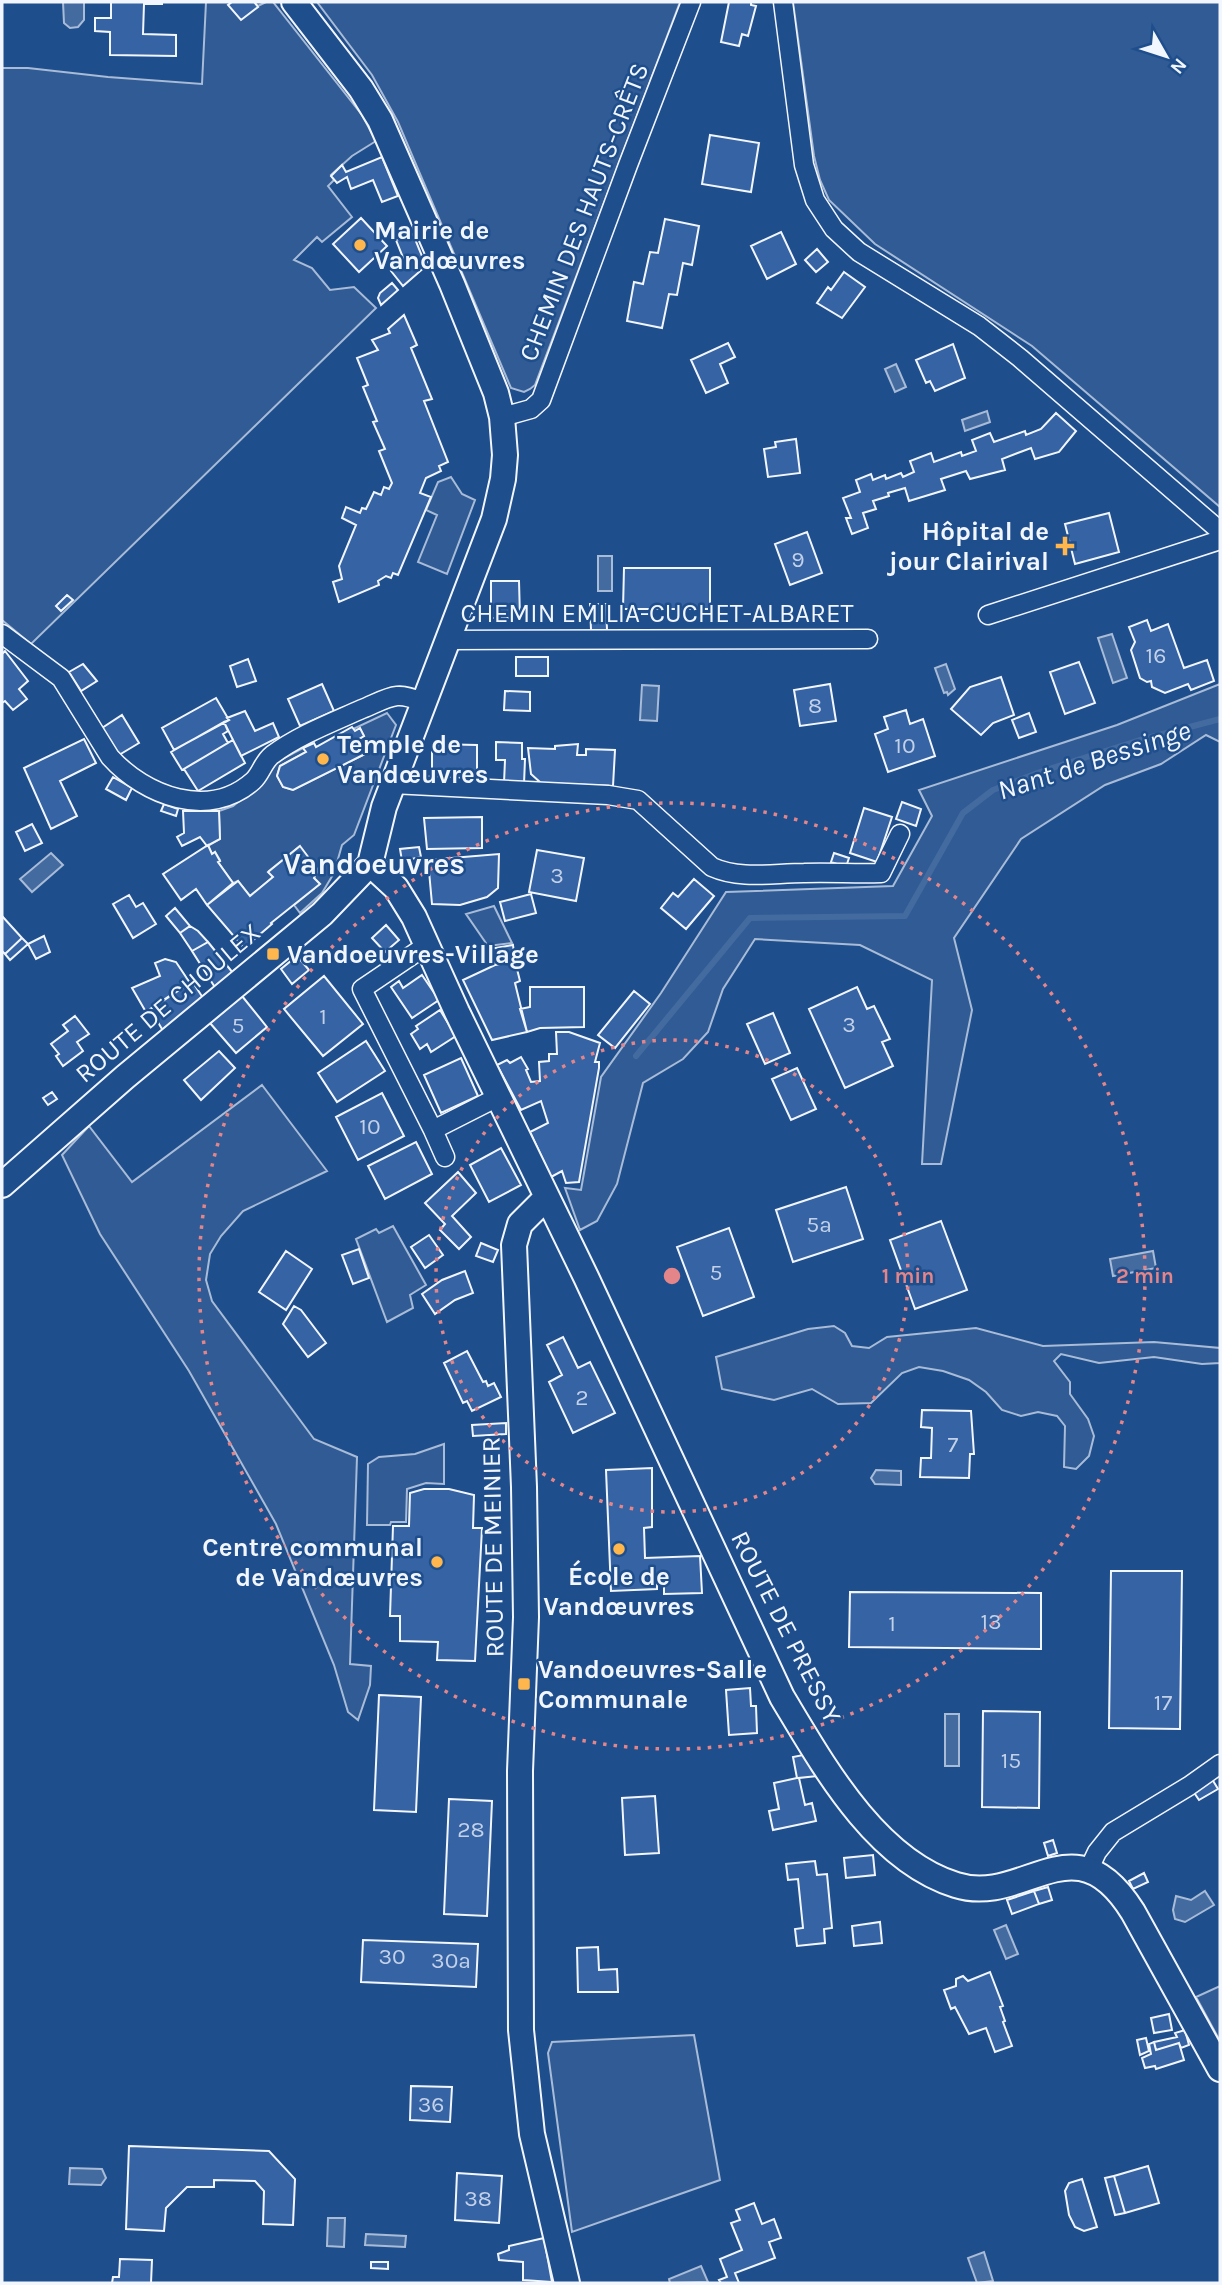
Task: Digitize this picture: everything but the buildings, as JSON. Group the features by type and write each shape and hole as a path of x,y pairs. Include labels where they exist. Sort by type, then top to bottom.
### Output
{"street":[{"path":"294,2 361,89 380,120 470,327 496,393 502,417 505,455 499,499 485,545 392,784 370,864 388,879 404,899 546,1198"},
{"name":"CHEMIN DES HAUTS-CRÊTS","path":"502,417 531,409 541,400 691,2"},
{"path":"783,2 804,166 815,200 834,229 859,252 979,326 1020,358 1220,531"},
{"path":"988,615 1220,540"},
{"path":"2,634 61,678 118,766 131,777 182,800 218,800 234,794 255,780 268,758 296,739 382,701 401,695 423,702"},
{"name":"CHEMIN EMILIA-CUCHET-ALBARET","path":"446,640 868,639"},
{"path":"392,784 608,795 638,800 712,867 726,874 881,873 900,834"},
{"name":"ROUTE DE CHOULEX","path":"2,1185 119,1082 322,914 370,864"},
{"path":"427,944 362,989 374,1008 445,1157"},
{"path":"433,1130 498,1097"},
{"name":"ROUTE DE PRESSY","path":"546,1198 586,1277 782,1697 850,1802 888,1843 906,1858 928,1873 958,1886 981,1889 1063,1868 1088,1871"},
{"name":"ROUTE DE MEINIER","path":"546,1198 520,1224 514,1245 524,1487 526,1616 520,1771 520,1984 532,2134 567,2283"},
{"path":"1220,1763 1189,1786 1113,1832 1097,1852 1088,1871 1106,1879 1122,1895 1220,2069"}],"shaded area":[{"path":"63,2 84,2 84,20 78,27 70,28 64,23"},
{"path":"206,2 254,2 258,6 273,2 362,115 376,141 352,156 331,175 334,180 328,186 352,217 322,242 317,237 294,260 312,268 330,290 354,287 376,308 31,644 2,620 2,68 202,84"},
{"path":"317,2 680,2 535,385 530,389 524,392 511,388 398,122 372,75"},
{"path":"793,2 1220,2 1220,507 1032,346 875,244 829,200 814,156"},
{"path":"896,364 906,387 895,392 885,369"},
{"path":"987,411 990,422 965,431 962,420"},
{"path":"451,477 462,494 475,500 447,574 418,562 437,515 426,510 438,482"},
{"path":"598,556 612,556 612,591 598,591"},
{"path":"1112,634 1127,678 1113,683 1098,638"},
{"path":"946,664 955,689 948,695 947,692 944,693 935,668"},
{"path":"1220,684 1220,742 1206,735 1161,764 1105,785 1021,839 954,938 972,1010 941,1164 922,1164 932,980 860,945 755,939 723,989 708,1032 683,1059 643,1083 617,1184 597,1221 580,1230 565,1188 581,1190 601,1077 661,993 726,892 893,886 932,816 919,790 1117,725"},
{"path":"642,685 659,686 657,721 640,720"},
{"path":"387,713 396,725 354,835 342,845 334,873 322,893 300,913 294,905 320,884 314,878 318,870 299,847 269,871 273,877 250,896 238,881 233,883 218,862 220,860 215,852 212,854 208,846 220,839 219,811 233,806 261,783 271,765 303,748 306,752 280,766 277,776 283,787 293,790 367,753 359,739 364,736 360,729 353,729"},
{"path":"51,853 63,865 32,892 20,879"},
{"path":"494,906 512,943 488,946 466,914"},
{"path":"262,1085 327,1171 243,1211 221,1236 210,1254 206,1280 212,1301 314,1439 357,1457 350,1664 371,1666 370,1685 358,1720 348,1712 334,1665 276,1524 189,1371 100,1234 62,1155 89,1126 132,1182"},
{"path":"393,1226 426,1285 410,1295 413,1308 387,1322 356,1239 376,1229 379,1233"},
{"path":"1153,1251 1156,1268 1113,1276 1110,1259"},
{"path":"834,1326 845,1333 852,1346 869,1348 887,1337 976,1328 1043,1346 1154,1342 1220,1348 1220,1363 1202,1364 1154,1357 1099,1363 1061,1354 1054,1361 1070,1382 1070,1394 1088,1419 1094,1436 1089,1456 1076,1469 1064,1467 1065,1426 1057,1416 1038,1412 1021,1416 1002,1410 986,1392 969,1380 943,1371 919,1367 902,1373 871,1403 838,1404 812,1389 774,1400 722,1389 716,1357 808,1329"},
{"path":"444,1444 444,1484 426,1483 407,1489 406,1522 367,1525 368,1464 379,1457 415,1454"},
{"path":"876,1470 901,1471 901,1485 875,1484 871,1478"},
{"path":"945,1714 959,1714 959,1766 945,1766"},
{"path":"1205,1891 1214,1905 1185,1922 1175,1919 1173,1910 1176,1896 1191,1900"},
{"path":"1006,1925 1018,1954 1006,1959 994,1930"},
{"path":"1220,1986 1220,2041 1196,1997"},
{"path":"694,2035 720,2180 572,2232 548,2053 552,2042"},
{"path":"70,2168 102,2169 106,2178 101,2185 69,2184"},
{"path":"328,2218 345,2218 344,2247 327,2246"},
{"path":"366,2234 406,2236 405,2247 365,2245"},
{"path":"984,2252 993,2281 977,2283 968,2258"},
{"path":"701,2266 708,2282 670,2283 669,2279"}],"waterway":[{"name":"Nant de Bessinge","path":"636,1056 750,918 905,916 963,813 993,790 1140,740 1220,719"}],"place":[{"name":"Mairie de Vandœuvres","path":"360,245"},
{"name":"Hôpital de jour Clairival","path":"1065,546"},
{"name":"Temple de Vandœuvres","path":"323,759"},
{"name":"Vandoeuvres-Village","path":"273,954"},
{"name":"École de Vandœuvres","path":"619,1549"},
{"name":"Centre communal de Vandœuvres","path":"437,1562"},
{"name":"Vandoeuvres-Salle Communale","path":"524,1684"}],"district":[{"name":"Vandoeuvres","path":"374,864"}]}
